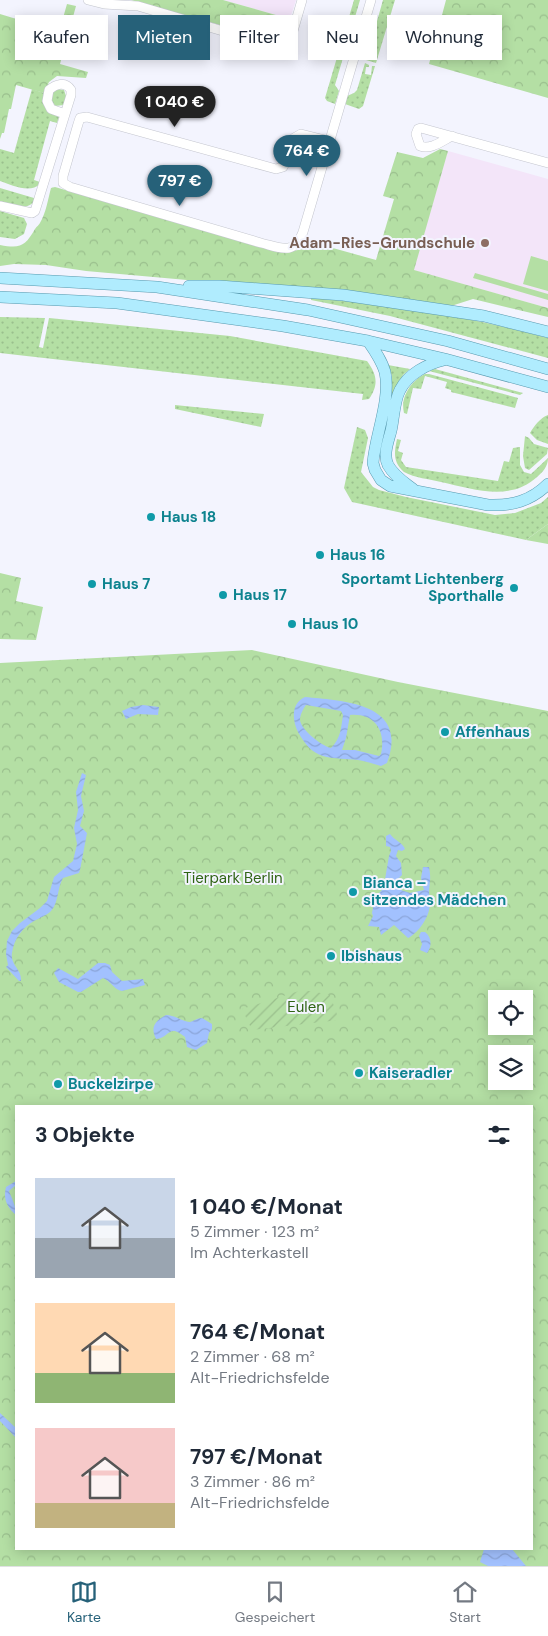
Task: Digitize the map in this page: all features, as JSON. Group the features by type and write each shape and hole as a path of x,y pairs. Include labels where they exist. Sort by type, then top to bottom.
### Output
{"main road":[{"path":"0,278 52,279 157,286 219,286 344,295 484,316 548,332"},
{"path":"157,286 308,310 448,341 548,369"},
{"path":"0,297 117,303 283,326 368,341 445,359 548,387"},
{"path":"368,341 381,361 386,380 374,456 375,470 381,480 390,486 488,505 512,504 528,499 548,484"},
{"path":"415,490 397,477 387,464 386,454 396,405 400,390 416,372 432,362 445,359"}],"street":[{"path":"88,0 104,4 138,6 274,46 285,45 291,38 302,0"},
{"path":"329,141 301,134 294,138 283,167 276,169 87,117 80,118 63,176 63,183 70,187 285,249 294,247 298,244 303,232 371,0"},
{"path":"0,206 26,213 35,211 65,114"},
{"path":"452,136 548,163"}],"shaded area":[{"path":"223,0 296,0 291,15 276,15"},
{"name":"Adam-Ries-Grundschule","path":"448,151 548,179 548,308 413,270"}],"green space":[{"path":"131,0 223,0 276,15 220,15 220,25 210,22 210,15 184,15"},
{"path":"354,0 360,0 356,15 350,15"},
{"path":"383,0 395,0 390,15 387,15 387,27 377,60 377,21"},
{"path":"446,0 548,0 548,98 429,64 430,60 502,60 502,15 442,15"},
{"path":"67,4 76,6 74,15 64,15"},
{"path":"0,14 15,19 15,60 61,60 60,64 88,72 86,78 57,76 49,82 44,93 16,85 4,133 2,133 0,139"},
{"path":"336,60 342,60 335,85 339,91 335,104 327,101 325,98"},
{"path":"366,60 377,60 376,63"},
{"path":"365,63 369,67 366,67 365,74 371,75 372,66 375,66 363,106 359,109 345,104 347,96 357,90"},
{"path":"32,89 44,93 48,107 59,117 57,123 50,121 34,180 40,182 40,184 36,187 26,188 0,181 0,149 14,153"},
{"path":"57,89 64,90 66,96 64,105 55,106 51,99 53,91"},
{"path":"440,149 448,151 414,270 548,308 548,317 473,299 451,306 367,293 187,280 86,271 46,265 14,264 0,266 0,245 13,247 25,243 40,224 51,188 55,187 283,253 298,250 304,240 376,260 394,199 383,196 397,152 423,158"},
{"path":"0,188 34,198 34,202 26,207 22,207 0,201"},
{"path":"0,211 24,218 27,224 24,234 15,239 0,237"},
{"path":"531,256 548,261 548,291 523,284"},
{"path":"475,273 548,294 548,300 473,278"},
{"path":"311,298 431,312 519,330 548,338 548,358 390,316 311,300"},
{"path":"0,317 45,318 39,347 43,348 49,318 230,336 367,361 376,380 369,399 362,400 363,394 0,353"},
{"path":"388,365 410,369 403,375 393,395 391,394 392,376"},
{"path":"435,369 523,393 520,395 429,371"},
{"path":"425,374 518,398 515,408 451,392 451,390 445,388 447,382 425,376 421,389 413,388 407,414 404,413 405,395 411,385"},
{"path":"175,405 264,414 261,427 175,409"},
{"path":"548,415 548,444 537,440 530,433 542,418"},
{"path":"357,427 365,430 368,438 361,472 373,487 406,497 495,515 515,513 541,503 548,497 548,524 526,540 352,502 344,488"},
{"path":"525,436 534,444 548,448 547,454 529,470 525,468 523,456"},
{"path":"397,439 401,440 398,451 403,453 401,460 406,467 498,481 504,461 509,462 513,448 520,447 520,465 524,472 531,474 548,458 548,461 541,473 526,485 515,489 491,492 417,477 404,472 398,465 395,457"},
{"path":"548,524 548,544 526,540"},
{"path":"0,573 21,578 16,601 43,607 36,640 0,639"},
{"name":"Tierpark Berlin","path":"252,650 398,682 548,711 548,1566 0,1566 0,663"},
{"name":"Eulen","path":"299,991 311,991 330,995 339,1020 252,1030 242,1009"}],"water":[{"path":"305,697 355,704 370,709 382,717 389,728 392,743 387,763 381,766 361,760 326,757 313,751 300,735 294,722 297,703","holes":["306,705 341,711 343,715 340,733 331,748 313,737 301,724 301,716","350,715 367,717 377,726 382,738 381,754 379,756 355,750 342,750"]},
{"path":"143,705 159,707 158,715 138,714 126,719 122,711"},
{"path":"82,773 86,775 81,796 84,811 80,826 87,833 80,870 79,873 63,878 51,911 30,924 17,939 12,957 20,973 21,981 19,981 6,967 8,965 6,954 7,941 12,931 20,923 47,901 54,877 73,861 77,844 74,828 78,810 76,792"},
{"path":"390,834 405,849 402,851 398,850 396,856 401,863 402,875 390,889 398,889 410,893 424,890 421,878 423,867 429,867 430,870 430,905 428,914 418,930 408,938 394,925 381,935 379,927 368,926 373,916 375,897 384,885 391,851 390,847 386,846 386,836"},
{"path":"421,932 425,932 430,939 429,951 427,953 420,950 422,944 419,936"},
{"path":"98,963 110,965 112,972 122,981 143,979 145,985 122,991 103,978 78,992 59,982 54,973 58,968 78,979"},
{"path":"166,1015 190,1022 202,1018 212,1024 207,1043 196,1050 187,1047 185,1037 175,1031 156,1039 153,1031 155,1025"},
{"path":"15,1182 15,1186 9,1191 15,1206 15,1214 5,1199 6,1187"},
{"path":"0,1413 15,1427 15,1437 0,1421"},
{"path":"484,1550 513,1550 526,1566 488,1566 480,1562"}],"place":[{"name":"Adam-Ries-Grundschule","path":"485,243"},
{"name":"Haus 18","path":"151,517"},
{"name":"Haus 16","path":"320,555"},
{"name":"Haus 7","path":"92,584"},
{"name":"Sportamt Lichtenberg Sporthalle","path":"514,588"},
{"name":"Haus 17","path":"223,595"},
{"name":"Haus 10","path":"292,624"},
{"name":"Affenhaus","path":"445,732"},
{"name":"Bianca – sitzendes Mädchen","path":"353,892"},
{"name":"Ibishaus","path":"331,956"},
{"name":"Kaiseradler","path":"359,1073"},
{"name":"Buckelzirpe","path":"58,1084"}]}
